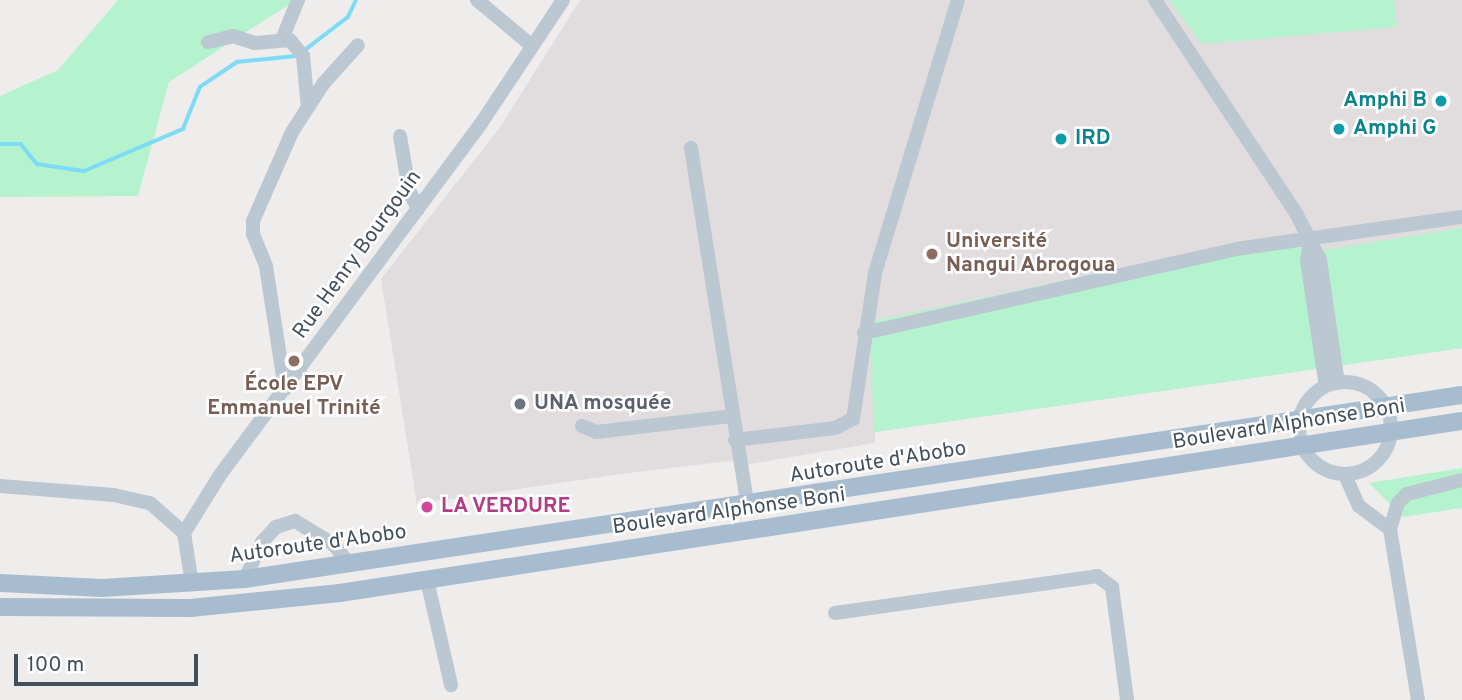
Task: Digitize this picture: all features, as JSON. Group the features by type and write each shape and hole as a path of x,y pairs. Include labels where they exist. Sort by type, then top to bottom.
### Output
{"main road":[{"name":"Boulevard Alphonse Boni","path":"1386,406 1462,395"},
{"name":"Autoroute d'Abobo","path":"0,583 102,588 245,579 748,506 1386,406"},
{"name":"Boulevard Alphonse Boni","path":"0,607 190,608 427,580 1462,421"}],"street":[{"path":"287,38 298,0"},
{"path":"477,0 531,46"},
{"name":"Rue Henry Bourgouin","path":"184,533 220,475 418,208 563,0"},
{"path":"735,440 848,424 855,411 864,333 892,211 958,0"},
{"path":"1155,0 1321,260 1332,384"},
{"path":"208,42 233,36 256,43 287,38"},
{"path":"287,38 303,56 308,107"},
{"path":"285,389 266,266 253,234 253,221 274,167 308,107 358,45"},
{"path":"400,136 409,190 418,208"},
{"path":"691,148 735,440 744,465 748,506"},
{"path":"864,333 1202,256 1462,217"},
{"path":"1332,384 1367,387 1386,406 1392,432 1377,463 1345,475 1328,471 1303,447 1300,418 1306,405 1332,384"},
{"path":"582,426 596,432 733,416"},
{"path":"1345,475 1359,506 1390,529"},
{"path":"1418,700 1390,529 1398,503 1407,494 1462,480"},
{"path":"0,485 136,498 160,509 184,533 192,583"},
{"path":"245,579 262,542 276,527 295,521 333,544 349,564"},
{"path":"835,612 1097,576 1112,587 1126,700"},
{"path":"427,580 451,685"}],"shaded area":[{"name":"Université Nangui Abrogoua","path":"580,0 1462,0 1462,348 875,432 875,443 744,465 737,460 417,504 381,279 501,126"}],"green space":[{"path":"118,0 296,0 169,82 138,196 0,197 0,96 58,70"},
{"path":"1169,0 1394,0 1397,27 1202,44"},
{"path":"1462,228 1462,348 874,432 869,322 1234,244 1323,250"},
{"path":"1462,468 1462,508 1403,517 1369,483"}],"waterway":[{"path":"305,50 348,17 356,0"},
{"path":"0,144 21,144 37,164 84,171 183,129 200,87 237,62 296,56"}],"place":[{"name":"Amphi B","path":"1441,101"},
{"name":"Amphi G","path":"1339,129"},
{"name":"IRD","path":"1061,139"},
{"name":"Université Nangui Abrogoua","path":"932,254"},
{"name":"École EPV Emmanuel Trinité","path":"294,361"},
{"name":"UNA mosquée","path":"520,404"},
{"name":"LA VERDURE","path":"427,507"}]}
